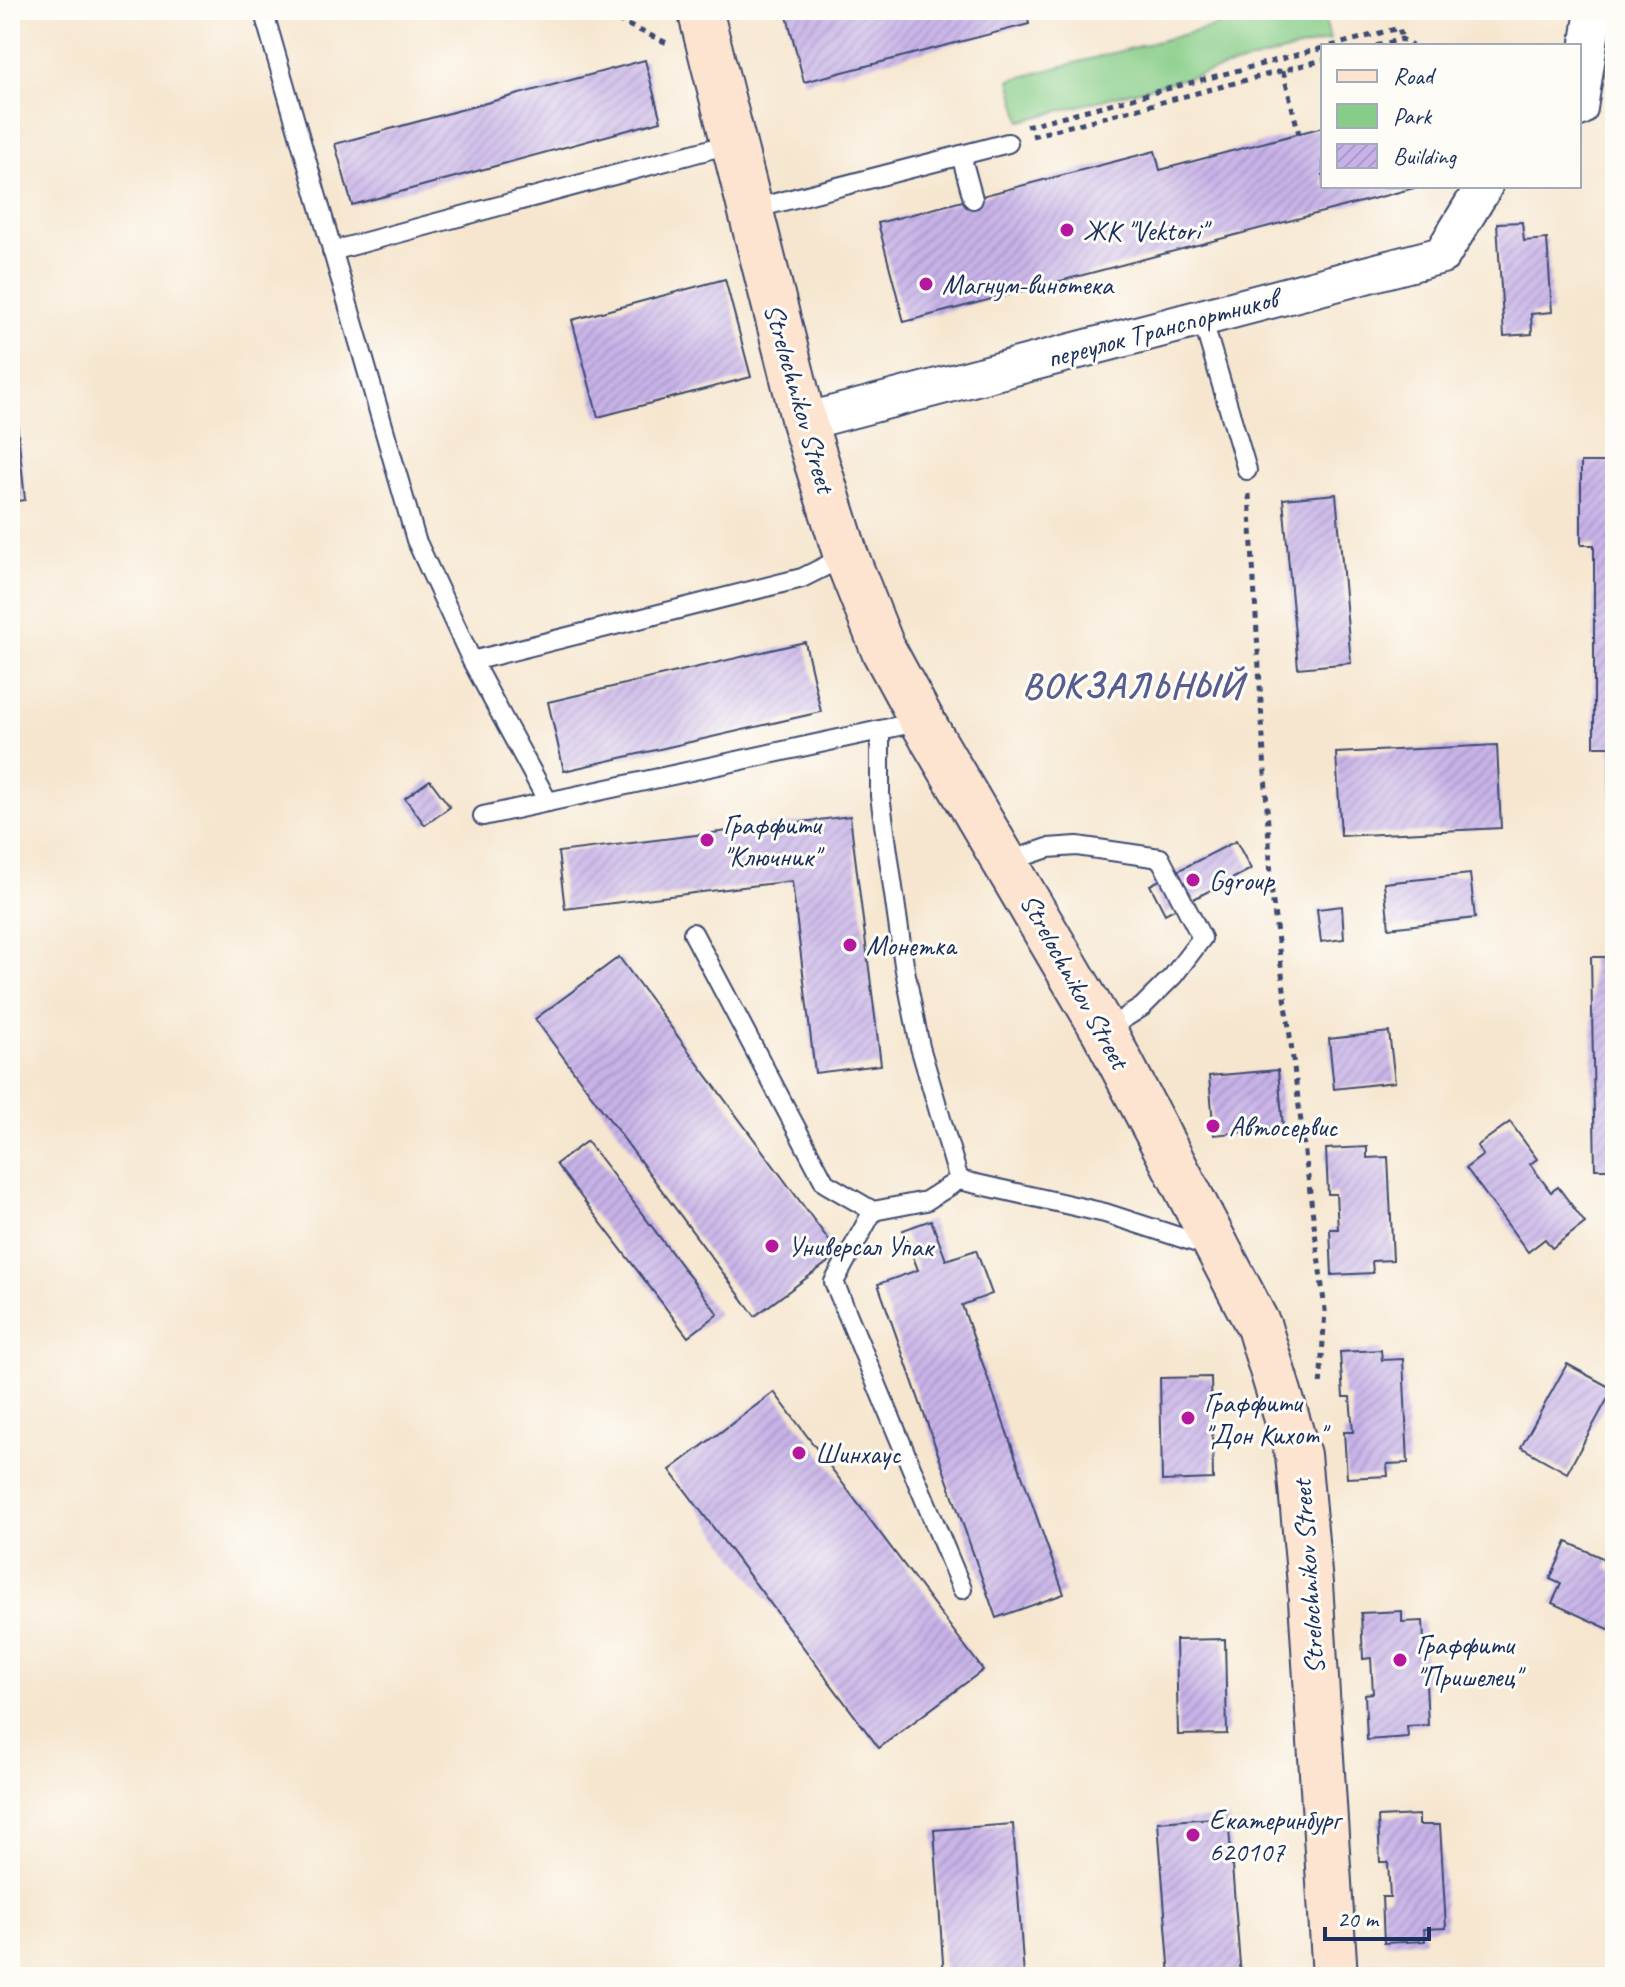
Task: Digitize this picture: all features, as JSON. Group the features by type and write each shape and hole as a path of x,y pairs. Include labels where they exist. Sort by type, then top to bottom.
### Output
{"main road":[{"name":"Strelochnikov Street","path":"700,10 804,422 846,556 883,649 1104,1031 1259,1327 1298,1455 1310,1584 1335,1977"}],"street":[{"path":"1581,95 1594,10"},
{"name":"переулок Транспортников","path":"804,422 1442,255 1483,188"}],"lane":[{"path":"263,10 416,540 472,661 548,802"},
{"path":"332,251 733,143"},
{"path":"749,210 1008,143"},
{"path":"961,155 973,199"},
{"path":"1202,318 1247,470"},
{"path":"472,661 802,578 846,556"},
{"path":"483,816 922,721"},
{"path":"880,730 880,796 904,965 920,1047 959,1180"},
{"path":"1007,862 1048,848 1077,846 1160,858 1202,938 1173,976 1142,1007 1104,1031"},
{"path":"693,933 825,1183 873,1211 926,1201 959,1180 1105,1213 1165,1235 1218,1249"},
{"path":"873,1211 834,1282 962,1589"}],"path":[{"path":"595,10 670,44"},
{"path":"1339,44 1399,28 1402,39 1409,44"},
{"path":"1383,44 1402,39"},
{"path":"1321,49 1005,131 1008,143 1321,61"},
{"path":"1283,71 1299,134"},
{"path":"1247,470 1272,895 1325,1310 1319,1403"}],"green space":[{"path":"1277,10 1323,10 1330,40 1021,121 1010,80"}],"building":[{"path":"1035,11 1027,13 1029,24 804,82 786,12"},
{"path":"645,60 661,121 352,205 335,144"},
{"name":"ЖК \"Vektori\"","path":"1321,128 1321,188 1414,188 904,322 878,223 1155,151 1160,170"},
{"path":"1522,222 1524,241 1547,239 1552,312 1531,314 1532,334 1504,336 1497,223"},
{"path":"725,279 751,377 598,417 572,320"},
{"path":"10,383 13,383 25,500 10,502"},
{"path":"1581,462 1615,462 1615,887 1611,887 1611,746 1594,746 1594,545 1581,545"},
{"path":"1336,494 1351,663 1298,668 1283,499"},
{"path":"805,642 821,712 564,771 548,702"},
{"path":"1497,745 1501,828 1341,836 1336,753"},
{"path":"430,780 450,807 425,825 405,798"},
{"path":"850,816 881,1065 815,1073 792,881 565,909 558,852"},
{"path":"1236,841 1251,869 1165,914 1150,885"},
{"path":"1470,874 1475,918 1389,928 1384,883"},
{"path":"1342,906 1344,939 1321,942 1317,909"},
{"path":"619,957 839,1254 755,1316 535,1019"},
{"path":"1591,957 1615,957 1615,1169 1595,1169"},
{"path":"1389,1032 1395,1082 1334,1089 1329,1039"},
{"path":"1278,1070 1283,1128 1214,1135 1209,1076"},
{"path":"1510,1122 1537,1159 1530,1164 1551,1192 1558,1187 1585,1223 1552,1248 1545,1239 1528,1252 1466,1168 1483,1155 1477,1146"},
{"path":"587,1141 718,1314 688,1337 556,1164"},
{"path":"1367,1147 1367,1158 1388,1157 1393,1260 1372,1261 1373,1273 1332,1275 1330,1229 1338,1229 1336,1194 1328,1194 1326,1149"},
{"path":"931,1220 946,1260 976,1250 992,1294 962,1305 1064,1594 996,1618 878,1284 918,1270 903,1230"},
{"path":"1381,1350 1382,1360 1403,1359 1408,1463 1387,1464 1388,1476 1347,1478 1344,1432 1353,1432 1350,1397 1343,1397 1340,1352"},
{"path":"1567,1364 1613,1389 1567,1473 1521,1447"},
{"path":"1211,1377 1213,1479 1162,1481 1160,1378"},
{"path":"774,1392 983,1670 879,1748 670,1470"},
{"path":"1567,1542 1609,1561 1606,1568 1615,1573 1615,1632 1552,1603 1561,1584 1550,1579"},
{"path":"1402,1611 1402,1622 1423,1621 1428,1725 1407,1726 1408,1737 1367,1740 1365,1694 1373,1693 1371,1658 1363,1659 1361,1613"},
{"path":"1225,1639 1227,1734 1178,1735 1176,1640"},
{"path":"1419,1815 1419,1825 1440,1825 1446,1928 1424,1929 1425,1941 1384,1943 1382,1897 1390,1897 1388,1862 1380,1862 1378,1817"},
{"path":"1228,1817 1241,1977 1170,1977 1158,1822"},
{"path":"1013,1824 1024,1977 944,1977 934,1830"}],"place":[{"name":"ЖК \"Vektori\"","path":"1067,230"},
{"name":"Магнум-винотека","path":"926,284"},
{"name":"Граффити \"Ключник\"","path":"707,840"},
{"name":"Ggroup","path":"1193,880"},
{"name":"Монетка","path":"850,945"},
{"name":"Автосервис","path":"1213,1126"},
{"name":"Универсал Упак","path":"772,1246"},
{"name":"Граффити \"Дон Кихот\"","path":"1188,1418"},
{"name":"Шинхаус","path":"799,1453"},
{"name":"Граффити \"Пришелец\"","path":"1400,1660"},
{"name":"Екатеринбург 620107","path":"1193,1835"}],"district":[{"name":"ВОКЗАЛЬНЫЙ","path":"1133,685"}]}
